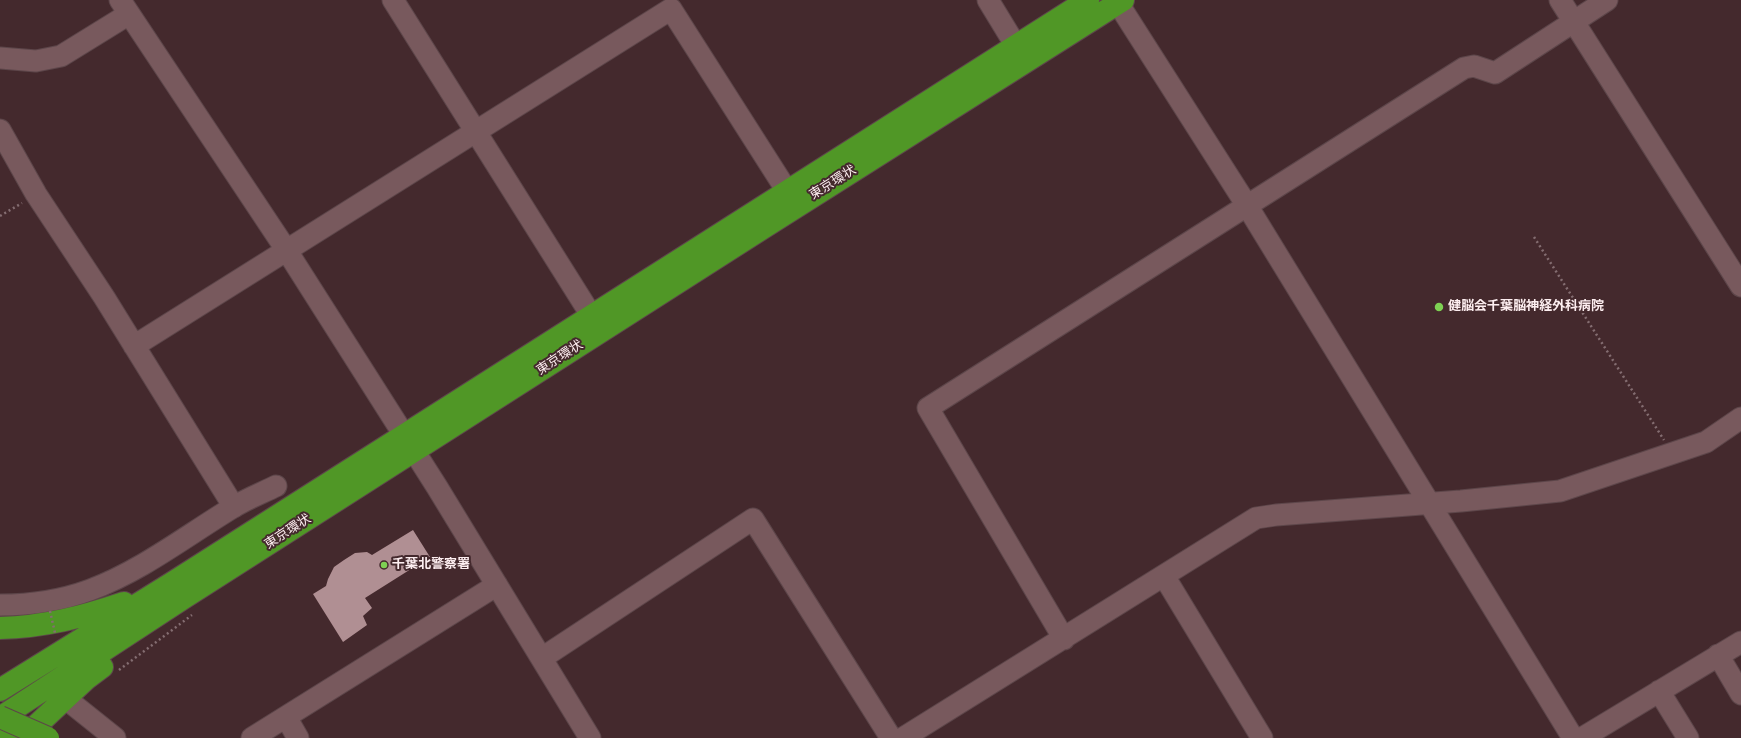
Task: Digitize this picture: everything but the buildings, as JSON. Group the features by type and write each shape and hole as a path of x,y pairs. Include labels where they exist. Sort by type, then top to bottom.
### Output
{"highway":[{"name":"東京環状","path":"0,718 184,598 591,315 1088,0"},
{"name":"東京環状","path":"409,443 766,226 1119,1"},
{"name":"東京環状","path":"0,690 184,598"},
{"path":"0,628 65,621 130,601 184,598"},
{"path":"23,738 86,679 140,639 184,598"},
{"path":"0,718 48,738"},
{"path":"0,733 12,738"}],"street":[{"path":"393,0 591,315"},
{"path":"988,0 1016,46"},
{"path":"1560,0 1741,286"},
{"path":"1064,639 928,408 1246,204 1464,68 1474,66 1495,73 1607,0"},
{"path":"1119,1 1246,204 1573,738"},
{"path":"0,58 36,61 61,56 125,7 287,251 409,443 590,738"},
{"path":"134,346 671,8 788,191"},
{"path":"0,130 36,194 104,297 234,507"},
{"path":"903,738 1256,518 1276,515 1560,491 1706,442 1741,418"},
{"path":"0,605 32,605 60,599 90,590 149,561 234,507 276,486"},
{"path":"542,658 753,519 891,738"},
{"path":"1164,576 1262,738"},
{"path":"252,738 497,585"},
{"path":"1582,738 1741,642"},
{"path":"1718,655 1741,694"},
{"path":"1659,691 1688,738"},
{"path":"65,698 115,738"},
{"path":"286,717 298,738"}],"path":[{"path":"0,216 36,194"},
{"path":"1534,237 1673,454"},
{"path":"115,673 184,598"},
{"path":"50,611 55,633"}],"place":[{"name":"健脳会千葉脳神経外科病院","path":"1439,307"},
{"name":"千葉北警察署","path":"384,565"}]}
